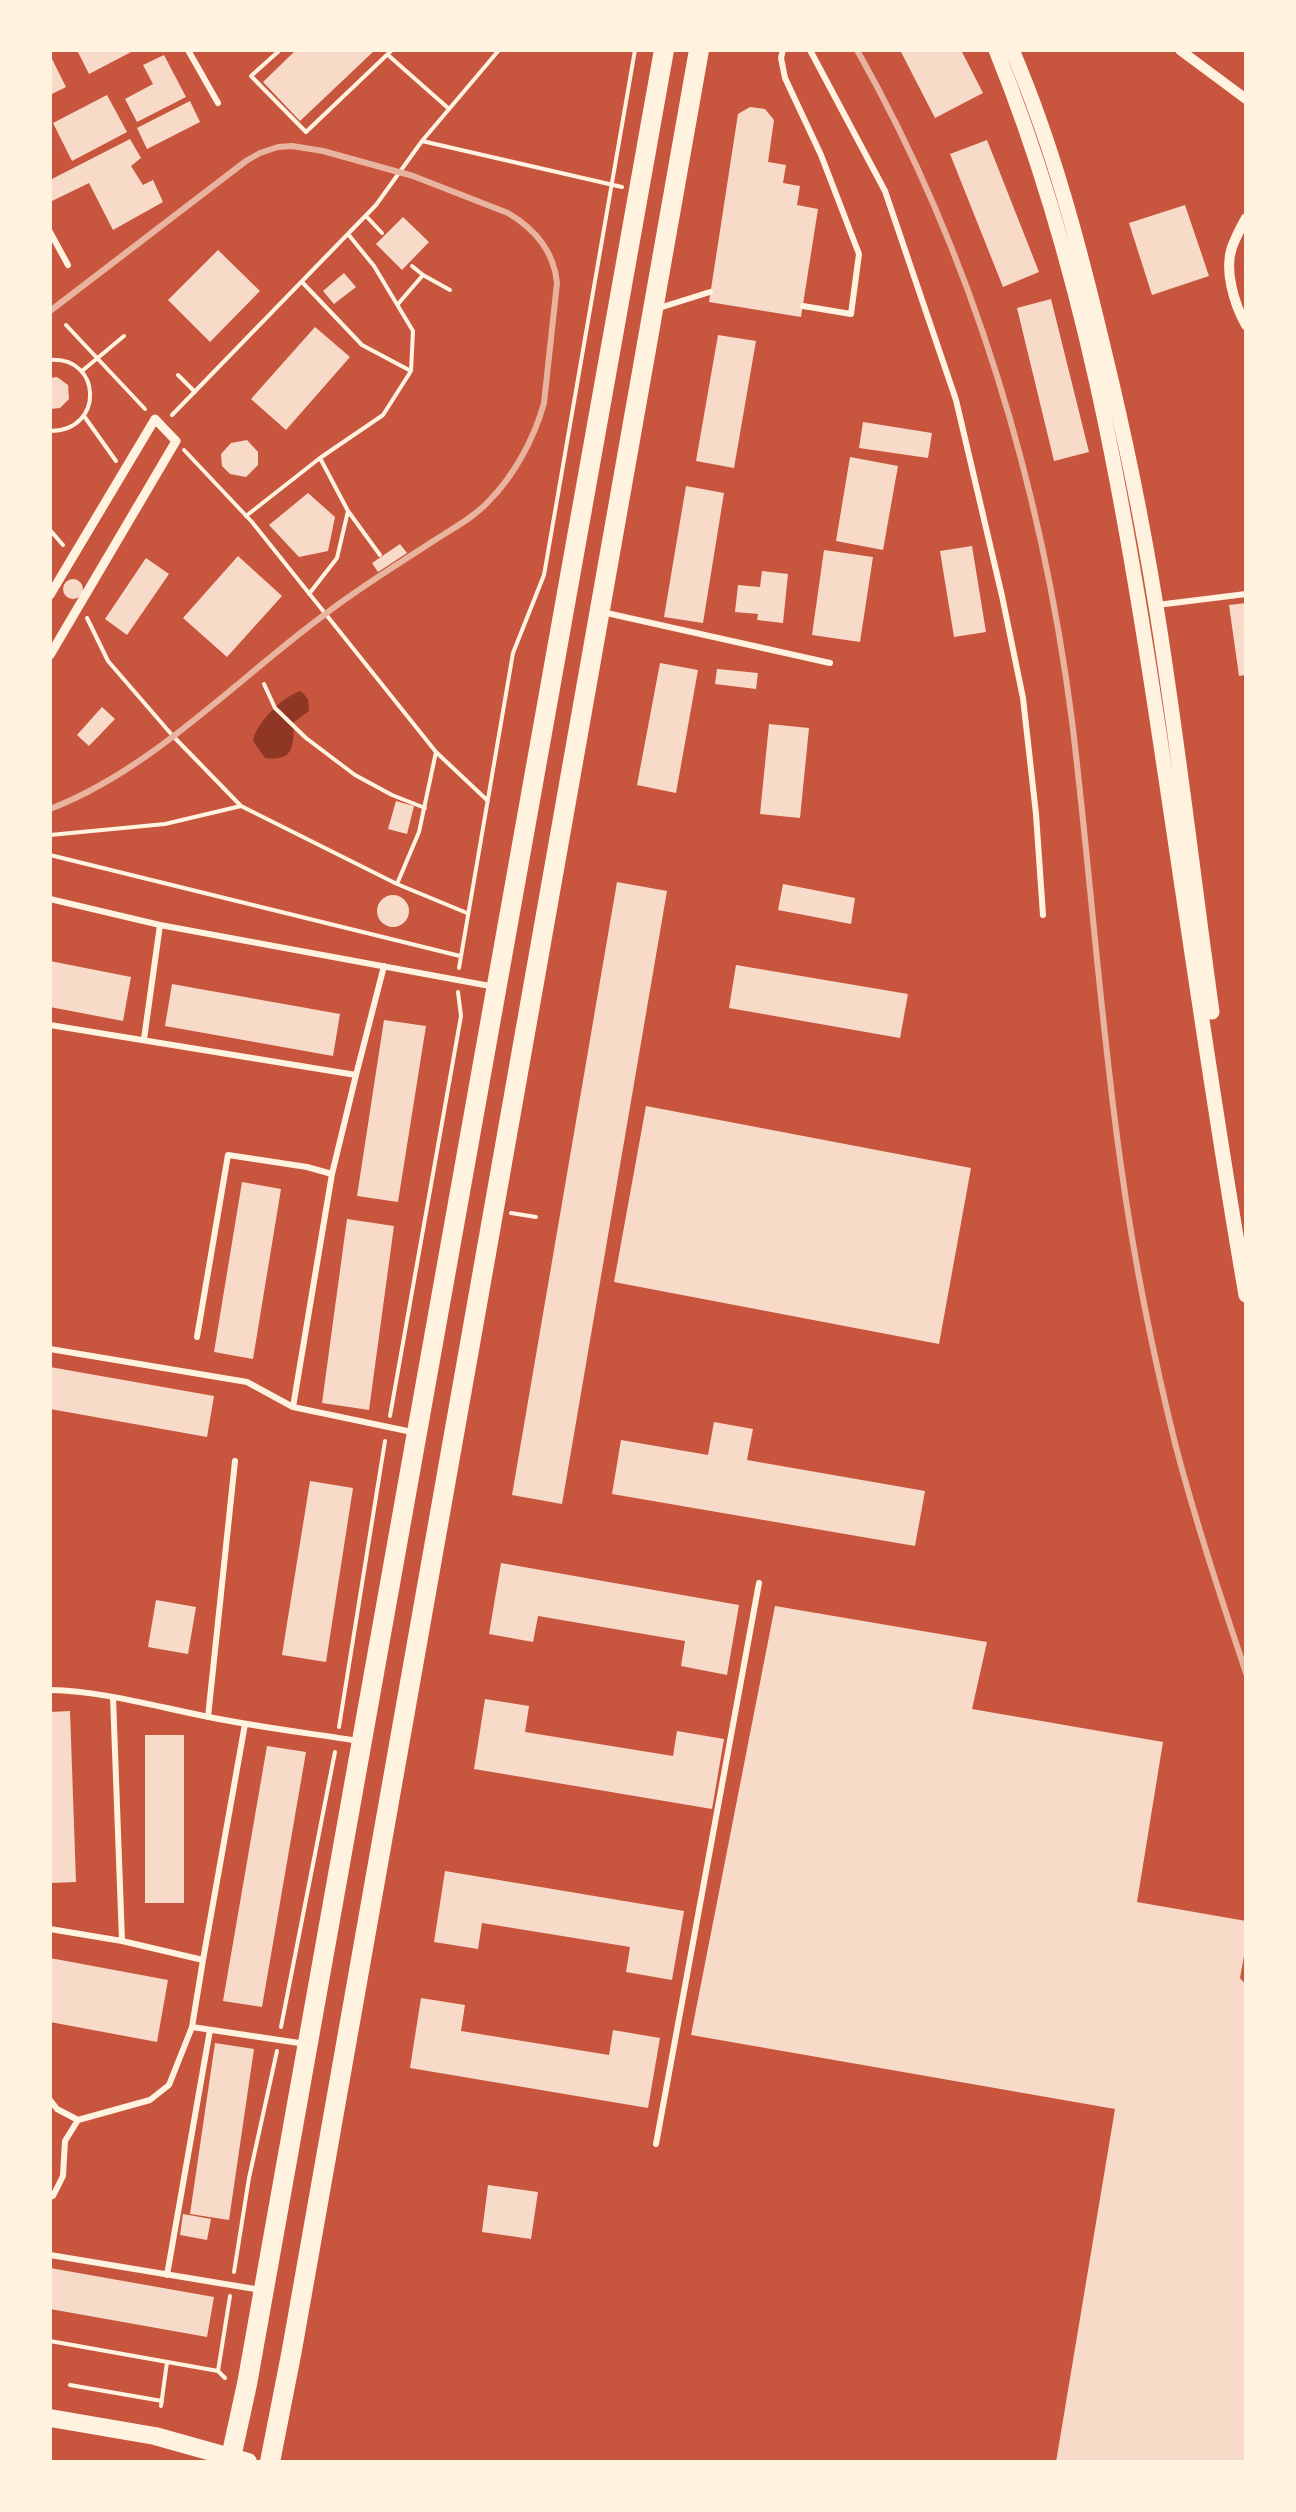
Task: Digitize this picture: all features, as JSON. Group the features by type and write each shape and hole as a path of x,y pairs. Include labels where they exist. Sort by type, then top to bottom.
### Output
{"highway":[{"path":"237,2460 472,1114 664,50"},
{"path":"270,2462 699,50"},
{"path":"472,1114 509,1122"},
{"path":"441,1292 477,1302"}],"main road":[{"path":"996,50 1061,240 1134,567 1246,1295"},
{"path":"1012,50 1045,132 1079,244 1122,426 1156,605 1246,1243"},
{"path":"50,2418 155,2436 237,2460"}],"street":[{"path":"1180,50 1246,99"},
{"path":"1246,218 1230,250 1230,272 1246,324"},
{"path":"50,595 123,472 158,422 176,441 50,655"}],"lane":[{"path":"188,50 218,103"},
{"path":"783,50 785,78 821,155 859,254 851,314 803,306"},
{"path":"810,50 885,191 956,400 1023,698 1044,915"},
{"path":"50,232 68,265"},
{"path":"653,309 710,292"},
{"path":"1156,605 1246,594"},
{"path":"599,612 830,663"},
{"path":"50,899 496,988"},
{"path":"144,1038 160,924"},
{"path":"293,1406 332,1174 384,966"},
{"path":"50,1025 356,1075"},
{"path":"197,1337 228,1155 332,1174"},
{"path":"50,1349 247,1382 293,1406 417,1433"},
{"path":"208,1717 235,1460"},
{"path":"656,2144 758,1583"},
{"path":"50,1690 362,1741"},
{"path":"113,1698 122,1941"},
{"path":"50,2100 57,2109 78,2120 150,2100 169,2085 192,2027 245,1724"},
{"path":"50,1929 203,1960"},
{"path":"192,2027 308,2044"},
{"path":"167,2274 210,2030"},
{"path":"50,2197 63,2176 65,2141 78,2120"},
{"path":"50,2256 264,2290"}],"path":[{"path":"280,50 251,76 306,132 390,52 449,109"},
{"path":"66,325 158,422 195,392 376,206 422,141 499,50"},
{"path":"218,2371 250,2178 338,1738 461,1016 457,980 460,956 513,654 544,575 634,50"},
{"path":"422,141 639,191"},
{"path":"366,216 382,233"},
{"path":"246,516 383,415 411,371 414,332 374,266 348,234"},
{"path":"412,266 450,290"},
{"path":"398,304 423,275"},
{"path":"302,282 362,345 411,371"},
{"path":"82,371 124,336"},
{"path":"50,360 71,363 82,371 91,400 76,425 62,432 50,432"},
{"path":"178,374 195,392"},
{"path":"84,416 123,472"},
{"path":"176,441 246,516 436,752 488,801"},
{"path":"320,458 348,511 380,555"},
{"path":"308,594 337,558 348,511"},
{"path":"50,530 73,557"},
{"path":"80,604 108,661 172,736 241,806 467,914"},
{"path":"264,684 276,708 306,738 355,775 426,808"},
{"path":"398,884 426,808 436,752"},
{"path":"50,836 165,824 241,806"},
{"path":"50,855 460,956"},
{"path":"50,2340 218,2371 225,2378"},
{"path":"70,2385 162,2403 167,2362"}],"shaded area":[{"path":"301,691 308,699 309,711 294,722 290,750 282,757 265,758 253,741 255,734 279,704"}],"building":[{"path":"77,50 135,50 89,74"},
{"path":"296,50 375,50 300,121 263,82"},
{"path":"900,50 961,50 983,93 935,118"},
{"path":"50,55 66,87 50,95"},
{"path":"164,55 186,97 137,122 125,99 153,84 143,65"},
{"path":"107,95 127,132 72,161 53,123"},
{"path":"190,101 200,122 147,149 137,128"},
{"path":"750,107 765,109 774,120 768,162 786,165 783,183 800,186 797,205 818,209 801,317 709,302 738,114"},
{"path":"130,139 141,158 131,166 143,185 153,180 163,202 113,230 89,183 50,202 50,180"},
{"path":"987,140 1039,272 1003,287 950,154"},
{"path":"1185,205 1209,276 1152,295 1129,223"},
{"path":"403,217 429,242 402,270 376,244"},
{"path":"218,250 260,291 210,342 168,300"},
{"path":"344,273 356,287 334,304 323,291"},
{"path":"1051,299 1089,452 1054,461 1017,308"},
{"path":"315,327 350,357 286,430 251,399"},
{"path":"718,335 756,341 734,468 696,461"},
{"path":"57,377 68,385 69,399 60,408 50,409 50,378"},
{"path":"863,422 932,433 928,458 859,448"},
{"path":"247,440 258,452 258,465 246,477 230,474 222,466 221,454 231,443"},
{"path":"850,457 898,466 883,550 836,541"},
{"path":"686,486 724,493 703,623 664,617"},
{"path":"308,493 335,517 328,551 299,557 269,525"},
{"path":"400,544 407,553 378,572 372,563"},
{"path":"972,546 986,632 954,637 940,551"},
{"path":"824,550 873,557 860,642 812,635"},
{"path":"238,556 282,596 227,657 183,618"},
{"path":"146,558 169,574 127,635 105,619"},
{"path":"762,571 788,574 783,623 757,620 758,614 735,612 738,585 760,587"},
{"path":"73,579 83,589 73,599 63,589"},
{"path":"1246,603 1246,675 1239,676 1229,605"},
{"path":"660,663 698,670 676,793 637,785"},
{"path":"717,669 758,673 756,689 715,684"},
{"path":"102,707 115,719 89,746 77,735"},
{"path":"769,724 809,728 800,818 760,814"},
{"path":"396,801 414,806 407,834 388,829"},
{"path":"617,882 667,891 562,1504 512,1495"},
{"path":"783,884 855,898 851,924 778,910"},
{"path":"393,895 404,900 409,911 404,922 393,927 382,922 377,911 382,900"},
{"path":"50,961 131,977 123,1021 50,1007"},
{"path":"736,965 908,994 900,1038 729,1008"},
{"path":"172,984 340,1014 333,1056 165,1026"},
{"path":"384,1020 426,1026 398,1202 357,1196"},
{"path":"646,1106 971,1168 939,1344 614,1282"},
{"path":"242,1182 281,1189 253,1359 214,1352"},
{"path":"347,1219 394,1226 369,1410 322,1403"},
{"path":"50,1367 214,1396 207,1437 50,1409"},
{"path":"714,1422 753,1429 747,1460 925,1491 915,1546 612,1494 621,1440 708,1455"},
{"path":"310,1481 353,1488 326,1662 282,1655"},
{"path":"501,1563 739,1605 727,1675 681,1666 685,1641 538,1616 533,1642 489,1634"},
{"path":"156,1600 196,1607 188,1654 148,1647"},
{"path":"775,1606 987,1642 972,1709 1163,1742 1137,1902 1246,1921 1240,1978 1246,1985 1246,2462 1056,2462 1115,2109 691,2035"},
{"path":"485,1699 529,1706 525,1732 673,1756 677,1731 724,1739 712,1809 474,1769"},
{"path":"70,1711 76,1882 50,1883 50,1712"},
{"path":"145,1735 184,1735 184,1903 145,1903"},
{"path":"267,1746 306,1752 262,2007 223,2001"},
{"path":"445,1871 684,1911 672,1980 626,1972 630,1947 482,1923 478,1949 434,1942"},
{"path":"50,1958 168,1980 157,2042 50,2022"},
{"path":"421,1998 465,2005 461,2031 609,2055 613,2030 660,2038 648,2108 410,2068"},
{"path":"215,2043 254,2049 229,2220 190,2214"},
{"path":"488,2185 538,2192 531,2239 482,2232"},
{"path":"183,2214 211,2219 207,2240 180,2235"},
{"path":"50,2268 214,2297 207,2337 50,2309"}],"railway":[{"path":"857,50 898,128 968,291 997,375 1042,547 1072,721 1114,1110 1138,1272 1176,1447 1246,1673"},
{"path":"50,311 246,161 278,147 292,146 413,176 508,213 542,242 557,283 540,417 515,469 488,502 338,605 159,747 124,771 50,809"}]}
